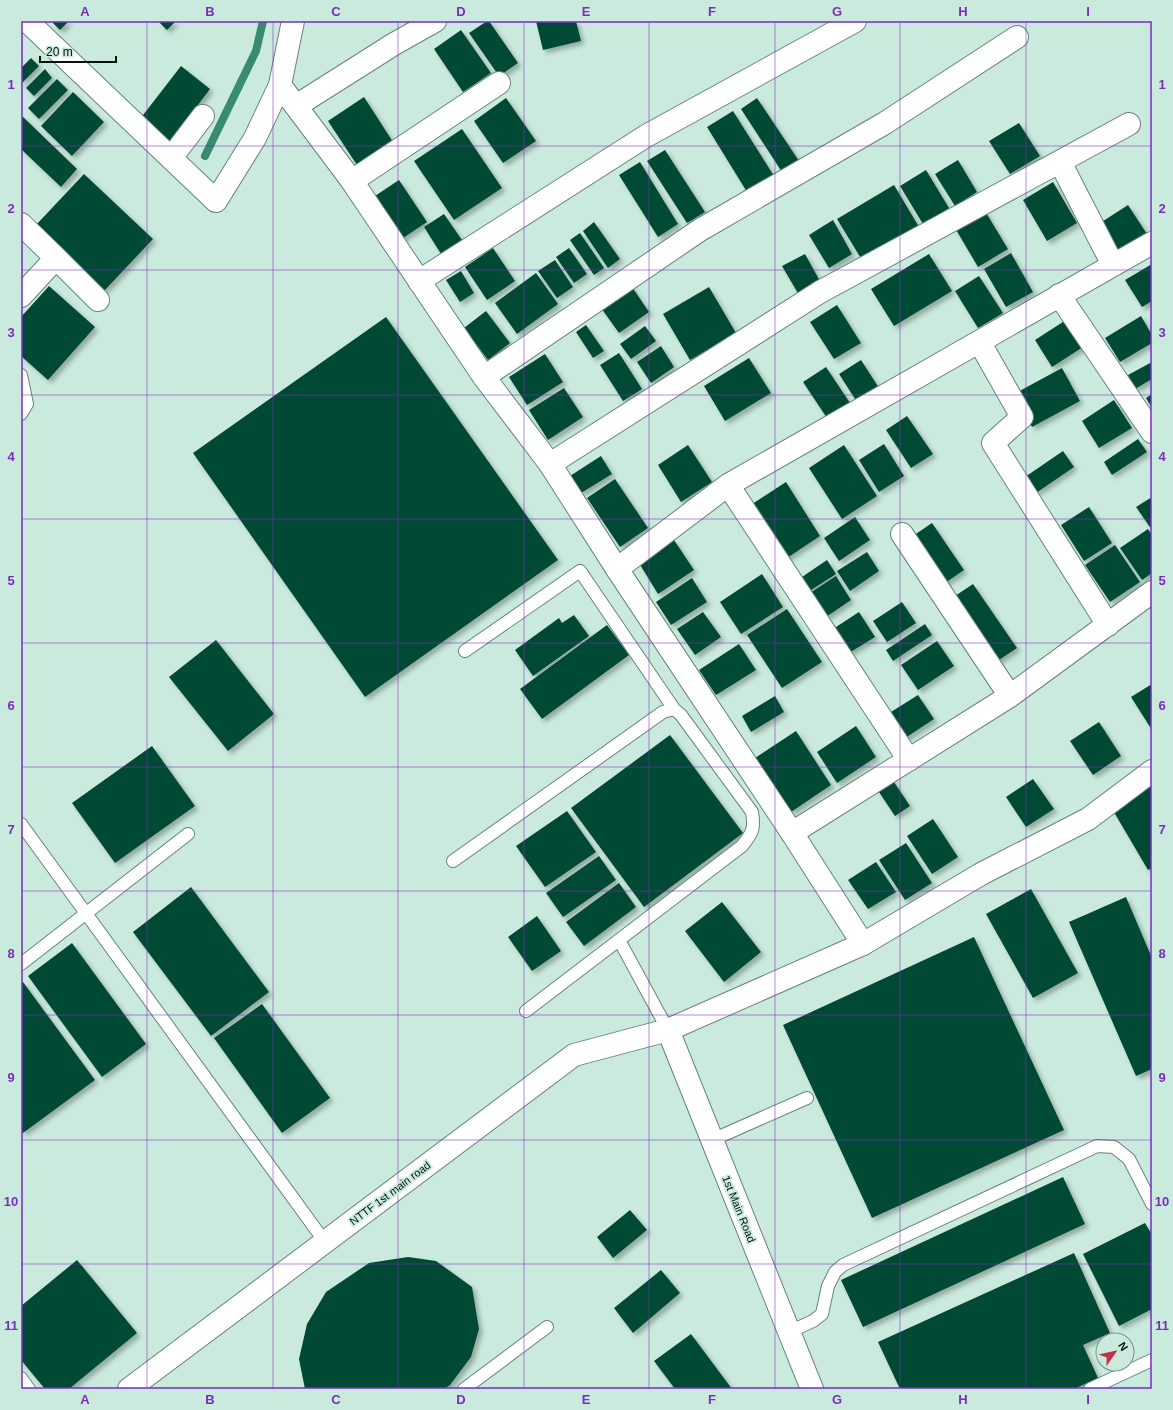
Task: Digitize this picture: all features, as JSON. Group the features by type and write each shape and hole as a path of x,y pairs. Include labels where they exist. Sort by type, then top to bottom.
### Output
{"street":[{"path":"27,21 216,201 255,138 280,85 293,21"},
{"path":"296,106 394,44 435,21"},
{"path":"419,281 646,136 855,21"},
{"path":"484,376 700,230 885,124 1017,37"},
{"path":"352,181 499,83"},
{"path":"280,85 352,181 484,376 550,464 863,944"},
{"path":"170,158 203,116"},
{"path":"550,464 820,292 1129,124"},
{"path":"1060,162 1113,265"},
{"path":"21,224 98,300"},
{"path":"617,568 728,485 980,343 1059,295 1152,243"},
{"path":"21,296 56,258"},
{"path":"1059,295 1152,432"},
{"path":"980,343 1022,417 993,443 1108,625"},
{"path":"728,485 909,760"},
{"path":"902,534 1010,696"},
{"path":"792,833 1010,696 1152,592"},
{"name":"NTTF 1st main road","path":"129,1389 574,1054 668,1030 863,944 980,874 1088,819 1152,771"},
{"name":"1st Main Road","path":"668,1030 812,1389"}],"lane":[{"path":"21,375 27,404 21,414"},
{"path":"465,652 580,571 674,709 681,715 752,812 754,824 752,833 742,846 526,1011"},
{"path":"454,861 663,712 674,709"},
{"path":"21,824 325,1242"},
{"path":"21,964 188,834"},
{"path":"619,940 668,1030"},
{"path":"712,1140 807,1098"},
{"path":"789,1332 813,1321 822,1314 828,1286 835,1272 843,1265 1097,1146 1114,1147 1129,1159 1152,1204"},
{"path":"464,1389 547,1327"},
{"path":"1090,1389 1152,1360"},
{"path":"21,1378 29,1389"}],"building":[{"path":"51,21 69,21 60,30"},
{"path":"158,21 176,21 167,30"},
{"path":"489,21 518,63 499,76 469,33"},
{"path":"536,21 576,21 581,41 543,50"},
{"path":"461,30 491,73 463,92 434,49"},
{"path":"31,58 39,66 21,84 21,68"},
{"path":"181,66 210,89 170,142 140,119"},
{"path":"45,69 52,78 34,96 26,88"},
{"path":"57,79 68,90 39,119 28,108"},
{"path":"73,92 104,122 72,156 41,126"},
{"path":"364,97 393,142 357,165 328,121"},
{"path":"506,98 536,141 503,163 474,121"},
{"path":"757,98 799,161 782,172 741,109"},
{"path":"733,111 774,176 747,192 707,127"},
{"path":"21,115 77,169 61,187 21,149"},
{"path":"1019,123 1040,156 1010,174 989,141"},
{"path":"462,129 502,188 454,220 414,161"},
{"path":"665,150 705,212 687,223 647,161"},
{"path":"958,160 977,192 955,206 935,174"},
{"path":"640,162 678,224 658,237 619,175"},
{"path":"926,170 949,208 923,224 900,186"},
{"path":"84,174 153,239 104,291 36,225"},
{"path":"399,180 427,222 400,240 372,198"},
{"path":"1053,182 1077,223 1047,241 1023,200"},
{"path":"894,185 919,227 862,260 837,219"},
{"path":"1128,205 1147,234 1116,254 1097,225"},
{"path":"985,211 1008,249 978,267 955,228"},
{"path":"444,214 464,243 443,257 424,227"},
{"path":"833,220 852,254 829,268 809,235"},
{"path":"594,222 620,259 608,268 583,231"},
{"path":"580,233 604,268 594,275 570,240"},
{"path":"493,248 515,281 487,300 465,267"},
{"path":"569,248 587,274 574,283 556,257"},
{"path":"1011,253 1033,292 1006,307 984,269"},
{"path":"805,254 821,283 799,295 782,266"},
{"path":"929,254 952,291 894,326 871,289"},
{"path":"555,260 573,287 557,298 538,271"},
{"path":"1152,264 1152,301 1142,307 1125,280"},
{"path":"461,271 474,293 460,302 446,280"},
{"path":"536,273 558,304 517,334 495,303"},
{"path":"979,276 1003,313 978,328 955,291"},
{"path":"630,284 649,312 619,333 599,305"},
{"path":"49,286 95,327 48,380 21,356 21,317"},
{"path":"709,287 736,333 690,360 663,314"},
{"path":"837,305 861,343 834,359 810,322"},
{"path":"486,311 510,343 488,360 464,328"},
{"path":"1141,316 1152,335 1152,343 1120,362 1105,338"},
{"path":"386,317 558,560 365,697 193,453"},
{"path":"1066,320 1083,347 1052,367 1035,340"},
{"path":"586,325 604,351 593,358 576,332"},
{"path":"645,326 656,341 631,359 620,344"},
{"path":"661,346 674,367 651,383 637,362"},
{"path":"619,353 642,389 623,401 600,365"},
{"path":"545,354 563,382 527,405 509,377"},
{"path":"749,358 771,393 725,421 704,386"},
{"path":"861,360 879,388 857,402 839,374"},
{"path":"1152,362 1152,379 1135,389 1128,375"},
{"path":"826,367 850,403 827,418 803,382"},
{"path":"1062,368 1080,401 1032,427 1014,394"},
{"path":"564,388 583,417 548,440 529,410"},
{"path":"1152,394 1152,408 1146,398"},
{"path":"1114,400 1132,428 1099,448 1082,421"},
{"path":"907,416 933,454 911,468 886,430"},
{"path":"1138,439 1147,452 1112,475 1104,462"},
{"path":"884,444 904,476 879,492 859,460"},
{"path":"688,445 712,482 681,502 658,465"},
{"path":"844,445 877,496 842,519 809,468"},
{"path":"1063,451 1074,467 1036,493 1025,477"},
{"path":"601,456 612,474 581,493 570,476"},
{"path":"615,479 648,528 620,547 587,498"},
{"path":"786,482 820,536 784,560 749,506"},
{"path":"1152,497 1152,530 1136,507"},
{"path":"1089,507 1112,543 1084,561 1061,525"},
{"path":"855,517 870,540 839,561 824,538"},
{"path":"932,523 964,570 942,585 910,538"},
{"path":"1148,529 1152,535 1152,573 1142,580 1120,548"},
{"path":"674,540 694,570 658,594 639,563"},
{"path":"1115,545 1140,582 1110,602 1085,565"},
{"path":"867,552 879,571 850,591 837,571"},
{"path":"827,560 836,574 808,592 799,579"},
{"path":"762,574 783,607 741,634 720,602"},
{"path":"836,576 851,600 826,617 810,593"},
{"path":"692,578 707,602 671,625 656,602"},
{"path":"973,584 1017,648 993,664 949,600"},
{"path":"902,602 916,623 887,642 873,621"},
{"path":"787,609 822,662 782,688 747,635"},
{"path":"703,612 721,637 695,655 677,629"},
{"path":"859,612 875,637 849,653 833,629"},
{"path":"574,615 589,636 533,676 515,650 559,618 562,623"},
{"path":"925,624 932,635 893,661 886,650"},
{"path":"607,625 629,655 542,719 520,689"},
{"path":"216,640 274,714 228,751 169,677"},
{"path":"937,641 954,666 918,690 901,665"},
{"path":"739,644 756,670 716,695 699,670"},
{"path":"1152,684 1152,730 1131,697"},
{"path":"918,695 934,719 899,742 883,717"},
{"path":"775,696 784,712 751,732 742,716"},
{"path":"1099,722 1121,756 1093,775 1070,741"},
{"path":"856,726 876,757 837,783 817,752"},
{"path":"796,731 831,785 791,812 755,758"},
{"path":"670,735 743,833 644,907 571,808"},
{"path":"152,746 195,806 115,863 72,803"},
{"path":"890,776 910,806 895,816 875,786"},
{"path":"1033,779 1054,809 1026,827 1006,797"},
{"path":"1152,784 1152,868 1148,870 1111,807"},
{"path":"567,811 596,852 545,887 516,846"},
{"path":"933,819 958,857 932,874 907,836"},
{"path":"906,843 932,883 905,900 879,860"},
{"path":"599,856 616,880 563,917 546,893"},
{"path":"876,862 896,892 868,909 848,880"},
{"path":"619,883 636,907 584,946 566,922"},
{"path":"191,887 269,992 211,1036 133,932"},
{"path":"1031,889 1078,973 1033,998 986,914"},
{"path":"1126,897 1152,958 1152,1069 1136,1076 1069,922"},
{"path":"722,902 761,952 724,982 685,931"},
{"path":"537,916 561,951 532,971 508,937"},
{"path":"974,937 1064,1130 872,1218 783,1025"},
{"path":"72,943 146,1044 102,1077 28,976"},
{"path":"23,982 95,1080 23,1133 21,1131 21,983"},
{"path":"262,1004 330,1098 282,1133 214,1038"},
{"path":"1063,1177 1085,1224 863,1327 841,1280"},
{"path":"630,1210 647,1230 613,1258 597,1237"},
{"path":"1145,1223 1152,1235 1152,1309 1119,1326 1083,1254"},
{"path":"1074,1253 1110,1332 1095,1332 1095,1340 1083,1345 1098,1378 1074,1389 900,1389 878,1342"},
{"path":"408,1257 436,1261 472,1287 479,1329 471,1357 450,1385 444,1389 305,1389 299,1359 307,1324 326,1292 369,1263"},
{"path":"77,1260 137,1333 69,1389 45,1389 21,1360 21,1306"},
{"path":"661,1270 680,1293 633,1333 614,1308"},
{"path":"691,1334 732,1389 675,1389 654,1361"}],"waterway":[{"path":"205,156 256,51 263,21"}]}
